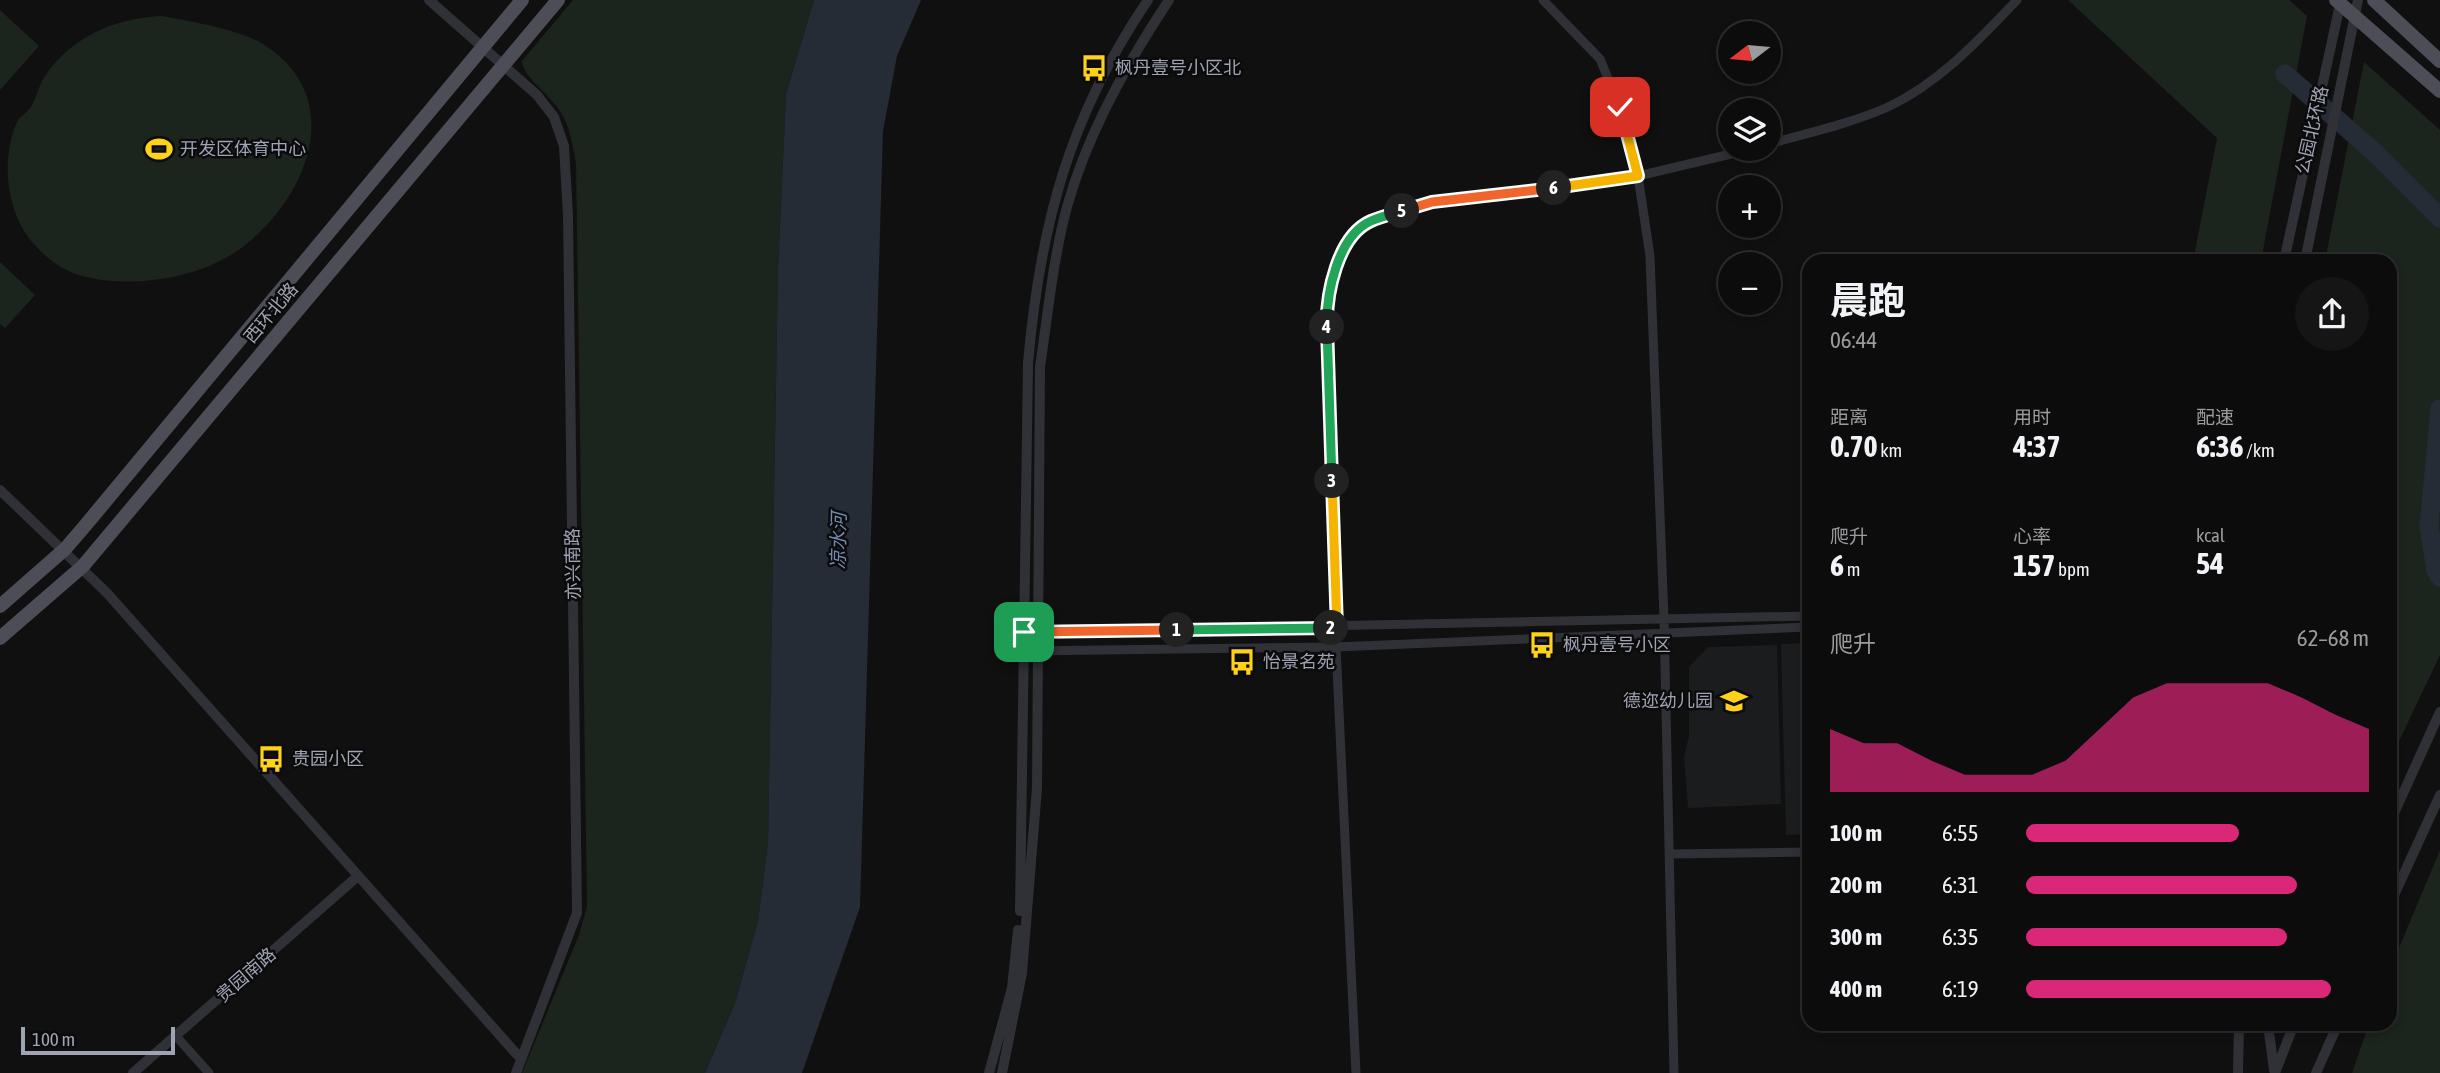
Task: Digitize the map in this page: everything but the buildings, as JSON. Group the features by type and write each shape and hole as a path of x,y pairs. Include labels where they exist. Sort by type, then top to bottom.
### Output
{"main road":[{"name":"西环北路","path":"0,606 65,549 522,0"},
{"name":"西环北路","path":"0,638 83,566 558,0"},
{"path":"2374,0 2440,61"},
{"path":"2339,1 2440,91"}],"street":[{"name":"亦兴南路","path":"429,0 537,95 554,117 564,146 568,230 577,913 516,1073"},
{"path":"989,1073 1012,988 1020,911 1028,363 1042,245 1057,185 1073,139 1093,96 1148,0"},
{"path":"1002,1073 1022,973 1037,788 1040,366 1058,249 1086,148 1135,54 1169,0"},
{"path":"1543,0 1600,59 1620,107 1638,176 1650,256 1664,618 1674,1073"},
{"path":"1781,140 1888,107 1915,91 1974,46 2017,0"},
{"name":"公园北环路","path":"2306,254 2358,0"},
{"name":"公园北环路","path":"2285,254 2339,1"},
{"path":"1356,1073 1336,647 1326,301 1342,250 1368,222 1432,202 1498,197 1638,176 1718,157"},
{"path":"0,489 83,566 522,1059"},
{"path":"1024,632 1337,628 1802,616"},
{"path":"1024,651 1336,647 1802,628"},
{"path":"2397,807 2440,712"},
{"path":"2397,889 2440,795"},
{"path":"1669,854 1802,852"},
{"name":"贵园南路","path":"133,1073 358,876"},
{"path":"2238,1073 2239,1031"},
{"path":"2269,1031 2275,1073"},
{"path":"2275,1073 2291,1031"},
{"path":"2316,1073 2335,1031"},
{"path":"176,1036 209,1073"}],"shaded area":[{"path":"573,0 814,0 786,94 778,269 768,842 758,921 735,1003 705,1073 522,1073 579,935 587,906 576,163 562,114 527,74 522,61"},
{"path":"2068,0 2289,0 2307,16 2262,254 2194,254 2217,138"},
{"path":"0,10 39,46 0,90"},
{"name":"开发区体育中心","path":"162,16 242,34 263,44 290,67 306,94 311,122 308,152 297,181 281,208 259,233 218,262 181,275 142,281 122,282 78,275 64,269 45,255 33,243 17,216 9,184 12,135 18,120 32,105 45,76 68,50 112,25"},
{"path":"2364,62 2440,130 2440,655 2397,745 2397,254 2326,254"},
{"path":"0,262 35,295 5,328 0,324"},
{"path":"1802,643 1802,834 1786,835 1781,644"},
{"name":"德迩幼儿园","path":"1777,645 1781,804 1688,808 1684,757 1689,736 1689,667 1708,647"},
{"path":"2440,850 2440,1073 2352,1073 2367,1031 2397,1031 2397,953"}],"water":[{"name":"凉水河","path":"814,0 921,0 897,56 883,131 860,907 802,1073 705,1073 735,1003 758,921 768,842 778,269 786,94"}],"waterway":[{"path":"2285,74 2373,151 2440,218"},
{"path":"2440,409 2429,526 2436,571 2440,577"}],"place":[{"name":"枫丹壹号小区北","path":"1094,68"},
{"name":"开发区体育中心","path":"159,149"},
{"name":"枫丹壹号小区","path":"1542,645"},
{"name":"怡景名苑","path":"1242,662"},
{"name":"德迩幼儿园","path":"1734,701"},
{"name":"贵园小区","path":"271,759"}],"route":[{"path":"1024,632 1337,628 1326,301 1342,250 1368,222 1432,202 1498,197 1638,176 1620,107"}]}
